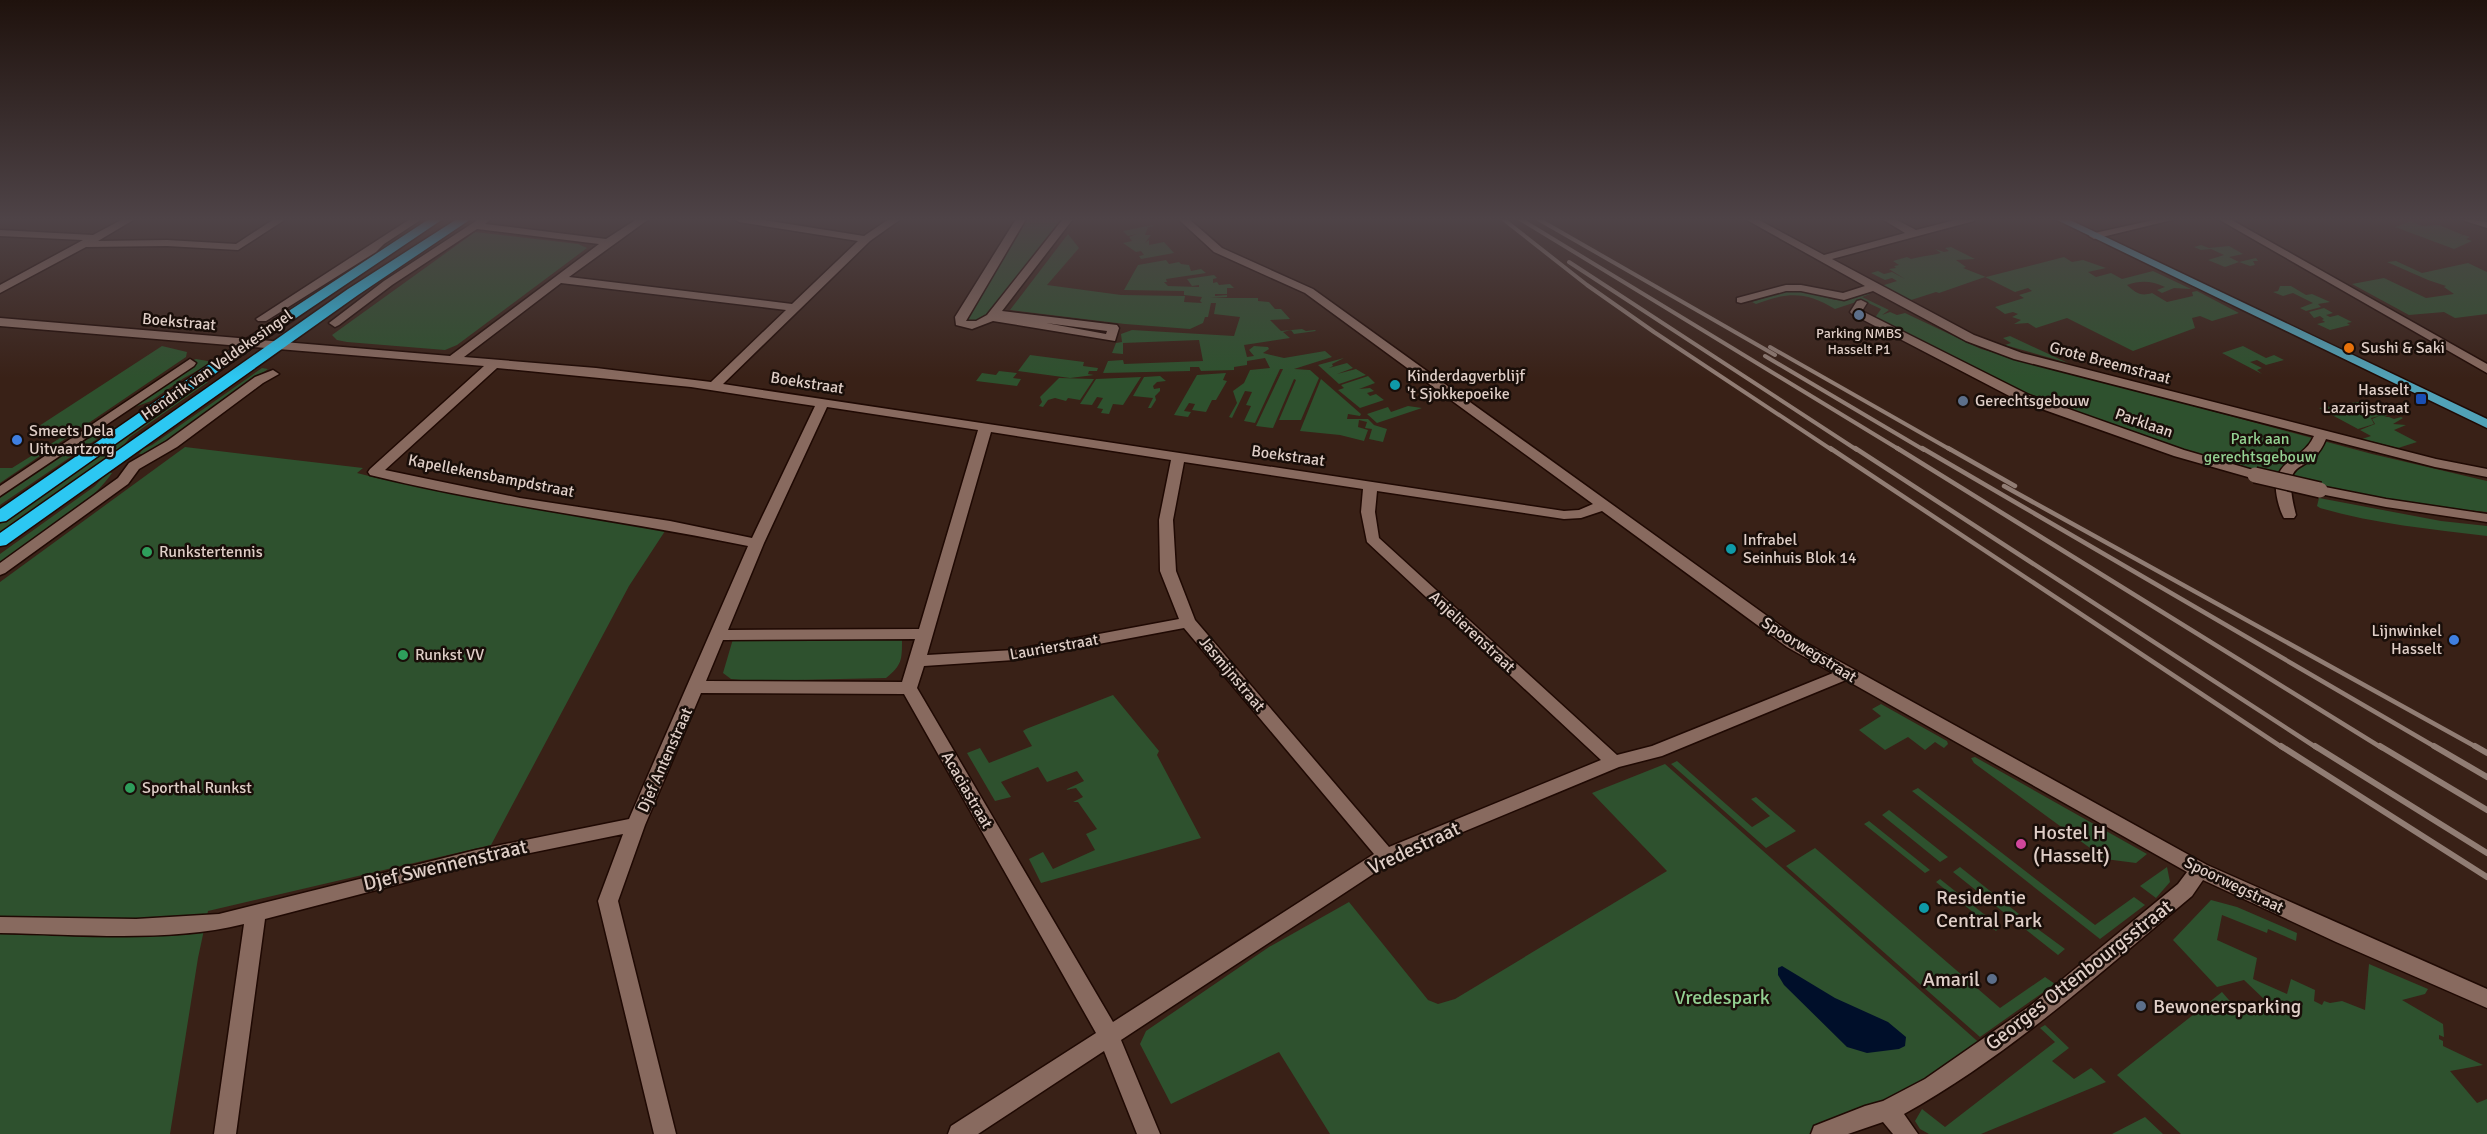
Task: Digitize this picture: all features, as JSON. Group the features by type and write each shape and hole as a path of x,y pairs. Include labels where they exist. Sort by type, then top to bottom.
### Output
{"highway":[{"name":"Hendrik van Veldekesingel","path":"0,517 166,403 350,272"},
{"name":"Hendrik van Veldekesingel","path":"0,541 353,292 387,272"}],"main road":[{"path":"2172,272 2487,424"}],"street":[{"path":"0,290 33,272"},
{"name":"Hendrik van Veldekesingel","path":"262,319 344,272"},
{"name":"Hendrik van Veldekesingel","path":"335,323 403,272"},
{"path":"451,361 568,272"},
{"path":"714,386 832,272"},
{"path":"989,272 961,317 960,323 964,326 975,325 993,315 1027,272"},
{"name":"Spoorwegstraat","path":"1267,272 1309,291 1793,644 2200,870 2487,999"},
{"name":"Grote Breemstraat","path":"1845,272 1970,338 2018,356 2435,464 2487,473"},
{"path":"2316,272 2487,369"},
{"path":"558,279 795,308"},
{"name":"Hendrik van Veldekesingel","path":"353,292 388,283"},
{"path":"1741,300 1785,288 1844,297 1874,287"},
{"name":"Parklaan","path":"1861,303 1856,312 2024,398 2179,453 2255,475 2320,490 2386,503 2487,518"},
{"path":"993,315 1113,328 1111,338 993,315"},
{"name":"Boekstraat","path":"0,322 633,376 823,402 1564,515 1581,514 1603,505"},
{"name":"Hendrik van Veldekesingel","path":"0,492 190,363"},
{"name":"Kapellekensbampdstraat","path":"493,365 375,472 520,502 670,525 757,543"},
{"path":"0,570 123,481 134,466 172,444 259,380 273,374"},
{"name":"Djef Antenstraat","path":"665,1134 608,901 636,825 757,543 823,402"},
{"name":"Hendrik van Veldekesingel","path":"100,424 166,403"},
{"path":"697,687 909,688 986,427"},
{"path":"2289,515 2281,490 2283,476 2291,464 2312,452 2319,443 2321,434"},
{"path":"131,449 134,466"},
{"name":"Jasmijnstraat","path":"1178,456 1166,520 1168,571 1188,622 1386,856"},
{"name":"Anjelierenstraat","path":"1370,484 1368,512 1372,539 1614,762"},
{"name":"Laurierstraat","path":"918,661 1014,655 1188,622"},
{"path":"718,635 926,634"},
{"name":"Vredestraat","path":"959,1134 1386,856 1614,762 1656,751 1845,674"},
{"name":"Acaciastraat","path":"909,688 1109,1036 1149,1134"},
{"name":"Djef Swennenstraat","path":"0,925 136,927 219,922 476,857 636,825"},
{"name":"Georges Ottenbourgsstraat","path":"1822,1134 1864,1116 1887,1111 1933,1086 2037,1013 2185,891 2200,870"},
{"path":"225,1134 256,911"},
{"path":"1887,1111 1906,1134"}],"green space":[{"path":"420,272 555,272 457,345 445,350 347,342 337,340 332,335"},
{"path":"994,272 1021,272 984,320 969,320 968,316"},
{"path":"1039,272 1058,272 1047,285 1121,295 1185,296 1184,302 1202,303 1200,301 1202,297 1184,295 1184,291 1124,290 1134,272 1205,272 1166,279 1167,282 1164,282 1168,286 1199,287 1199,285 1192,286 1187,279 1214,275 1217,278 1213,279 1213,283 1230,284 1234,288 1227,288 1227,294 1215,294 1215,296 1227,295 1227,297 1210,298 1258,298 1258,301 1269,302 1275,309 1281,309 1290,319 1270,320 1281,331 1291,330 1283,332 1290,338 1244,345 1247,357 1254,356 1249,350 1254,346 1268,347 1269,349 1263,353 1284,358 1325,351 1332,357 1294,369 1310,370 1319,378 1301,420 1279,420 1296,380 1294,379 1273,428 1256,426 1283,369 1280,369 1255,423 1244,421 1251,406 1246,405 1252,392 1245,391 1232,418 1229,417 1237,403 1233,391 1244,383 1250,370 1270,368 1265,358 1247,361 1247,365 1234,367 1234,370 1201,371 1199,367 1190,367 1190,371 1103,373 1108,361 1123,360 1124,364 1203,361 1199,340 1123,343 1123,354 1112,353 1116,343 1122,342 1121,334 1132,330 1234,336 1240,317 1214,314 1216,303 1211,303 1208,317 1205,317 1203,323 1190,329 1125,324 1010,310"},
{"path":"1892,272 1905,279 1894,272 1973,272 1986,277 2006,272 2088,272 2096,277 2111,273 2122,279 2155,272 2191,289 2174,288 2162,293 2157,290 2165,287 2156,283 2137,282 2127,285 2138,293 2152,293 2167,302 2193,296 2192,292 2197,291 2239,313 2212,321 2200,316 2192,318 2195,328 2133,351 2067,318 2036,328 2028,323 2014,324 2021,320 2012,317 2018,314 2013,312 2005,314 1995,307 2024,298 2019,295 2032,291 2028,288 2015,292 1985,277 1908,301 1881,286 1897,281 1892,278 1885,280 1871,273"},
{"path":"2410,272 2487,272 2487,314 2455,318 2444,312 2409,315 2352,284 2384,278 2426,298 2454,294 2444,287 2446,286"},
{"path":"2280,286 2291,286 2306,295 2312,294 2330,302 2318,304 2321,307 2306,311 2300,308 2313,303 2293,293 2283,296 2273,292 2278,291"},
{"name":"Park aan gerechtsgebouw","path":"1784,291 1804,292 1835,300 1867,293 1870,294 1862,297 1889,310 1882,315 1890,312 1897,315 1905,313 1981,349 2372,454 2487,481 2487,512 2378,498 2323,487 2163,444 2035,398 1989,377 1874,319 1881,309 1862,300 1835,309 1814,299 1796,295 1778,297 1756,304 1752,302"},
{"path":"2324,308 2333,313 2326,315 2330,317 2338,315 2352,322 2347,323 2350,325 2330,330 2317,324 2325,322 2322,320 2324,319 2320,316 2314,318 2309,312"},
{"path":"1302,329 1316,331 1294,334 1291,330"},
{"path":"2010,336 2068,363 2005,345 2011,343 2003,338"},
{"path":"162,346 187,352 186,357 0,483 0,468 12,468 73,430 39,426"},
{"path":"2243,346 2266,358 2274,355 2284,360 2266,365 2257,360 2250,362 2262,368 2257,370 2262,374 2222,353"},
{"path":"1030,355 1084,362 1083,366 1098,368 1097,371 1089,371 1088,374 1094,375 1070,378 1018,371"},
{"path":"1344,358 1329,368 1347,363 1353,368 1337,374 1356,369 1366,375 1339,384 1318,365"},
{"path":"196,359 213,362 184,378 151,401 132,408 197,363 191,361"},
{"path":"262,368 268,369 149,454 139,454 143,449"},
{"path":"999,371 1017,373 1013,378 1021,379 1017,386 976,381 982,373 996,375"},
{"path":"1226,373 1223,380 1227,381 1206,412 1192,410 1195,404 1189,403 1184,411 1191,412 1188,417 1174,415 1197,375"},
{"path":"1160,376 1166,381 1157,382 1153,386 1154,389 1160,388 1160,391 1155,396 1156,400 1151,408 1148,408 1153,398 1133,396 1144,377"},
{"path":"1368,376 1375,383 1359,389 1370,388 1374,391 1367,393 1370,396 1376,394 1384,400 1360,408 1338,390 1344,388 1341,385"},
{"path":"1141,377 1123,405 1113,404 1109,414 1101,413 1103,409 1097,408 1103,398 1097,397 1092,405 1080,404 1096,379"},
{"path":"1059,378 1094,379 1080,400 1068,398 1066,401 1055,398 1048,400 1043,407 1039,406 1042,402 1040,397"},
{"path":"1321,379 1361,414 1360,416 1348,414 1347,419 1368,419 1374,425 1387,429 1383,442 1369,439 1372,429 1365,428 1367,422 1359,420 1358,427 1368,430 1364,441 1340,435 1300,431"},
{"path":"208,382 130,437 121,449 0,534 0,524"},
{"path":"2364,401 2383,407 2350,416 2388,408 2391,410 2383,413 2387,416 2384,417 2394,419 2401,417 2403,418 2393,424 2406,425 2394,430 2417,442 2398,448 2362,439 2371,436 2360,430 2375,424 2372,419 2379,416 2371,418 2374,424 2358,429 2319,408"},
{"path":"1408,406 1422,408 1377,423 1367,414 1388,407 1391,412"},
{"path":"116,426 0,505 0,498 94,435"},
{"path":"185,447 363,468 357,473 667,528 629,586 491,845 208,911 198,958 170,1134 0,1134 0,582"},
{"path":"108,472 112,473 90,498 0,562 0,554 95,486"},
{"path":"2319,498 2441,521 2487,526 2487,536 2341,514 2317,506"},
{"path":"733,639 902,640 902,653 898,666 886,678 751,681 731,679 723,673"},
{"path":"1113,695 1159,751 1157,755 1201,838 1041,883 1029,859 1043,852 1053,869 1095,850 1086,834 1097,829 1078,802 1073,802 1083,797 1076,788 1065,790 1084,781 1077,771 1047,782 1038,767 1001,782 1011,797 995,801 967,753 980,748 989,763 1032,746 1023,731 1026,729"},
{"path":"1881,704 1947,741 1948,744 1944,748 1935,742 1925,750 1908,737 1885,750 1859,730 1881,716 1872,709"},
{"path":"1975,757 2147,854 2136,863 2105,859 1974,763 1971,758"},
{"path":"1677,761 1752,827 1770,816 1751,799 1756,797 1796,831 1766,848 1671,764"},
{"name":"Vredespark","path":"1665,764 1984,1047 1922,1089 1814,1134 1330,1134 1279,1052 1171,1104 1140,1044 1146,1031 1269,947 1349,902 1428,1000 1438,1004 1455,999 1667,871 1592,793"},
{"path":"1918,788 2095,925 2134,897 2145,905 2100,939 1912,791"},
{"path":"1889,810 1948,857 1940,862 1882,815"},
{"path":"1869,821 1930,870 1925,873 1864,824"},
{"path":"1815,848 2000,1008 2045,977 2055,984 1980,1037 1786,866"},
{"path":"1960,867 2019,914 2012,919 1953,872"},
{"path":"2167,867 2170,882 2156,898 2140,886"},
{"path":"1940,879 2000,927 1996,931 1936,882"},
{"path":"2211,900 2237,907 2297,933 2296,941 2268,929 2267,933 2222,915 2217,940 2257,958 2253,979 2287,994 2291,979 2315,990 2314,1001 2322,1005 2324,1001 2330,1003 2342,1001 2365,1010 2369,964 2428,989 2425,994 2402,1000 2443,1024 2444,1037 2439,1035 2439,1039 2443,1041 2443,1046 2483,1065 2450,1071 2477,1103 2487,1099 2487,1134 2181,1134 2117,1075 2222,992 2235,1007 2265,1000 2244,980 2217,987 2173,940"},
{"path":"2031,924 2065,949 2058,955 2025,929"},
{"path":"2045,1025 2069,1048 2052,1061 2074,1079 2091,1068 2106,1082 1981,1134 1929,1134 1920,1129 1915,1121 1922,1109 1945,1127 2055,1042 2040,1028"},
{"path":"2145,1117 2163,1134 2112,1134"}],"water":[{"path":"1782,966 1835,998 1888,1022 1906,1037 1905,1046 1899,1049 1867,1053 1847,1047 1784,985 1778,975 1778,968"}],"railway":[{"path":"1570,272 1654,332 1832,450"},
{"path":"1584,272 1857,450"},
{"path":"1607,272 1900,450"},
{"path":"1630,272 1775,355"},
{"path":"1770,347 1951,450"},
{"path":"1765,356 1924,450"},
{"path":"1830,448 2283,748"},
{"path":"1855,448 2317,748"},
{"path":"1897,448 2382,748"},
{"path":"1922,448 2437,748"},
{"path":"1948,448 2015,486"},
{"path":"2004,486 2478,748"},
{"path":"2281,746 2487,877"},
{"path":"2315,746 2487,853"},
{"path":"2380,746 2487,810"},
{"path":"2434,746 2487,777"},
{"path":"2475,746 2487,753"}],"place":[{"name":"Parking NMBS Hasselt P1","path":"1859,315"},
{"name":"Sushi & Saki","path":"2349,348"},
{"name":"Kinderdagverblijf 't Sjokkepoeike","path":"1395,385"},
{"name":"Hasselt Lazarijstraat","path":"2421,399"},
{"name":"Gerechtsgebouw","path":"1963,401"},
{"name":"Smeets Dela Uitvaartzorg","path":"17,440"},
{"name":"Infrabel Seinhuis Blok 14","path":"1731,549"},
{"name":"Runkstertennis","path":"147,552"},
{"name":"Lijnwinkel Hasselt","path":"2454,640"},
{"name":"Runkst VV","path":"403,655"},
{"name":"Sporthal Runkst","path":"130,788"},
{"name":"Hostel H (Hasselt)","path":"2021,844"},
{"name":"Residentie Central Park","path":"1924,908"},
{"name":"Amaril","path":"1992,979"},
{"name":"Bewonersparking","path":"2141,1006"}]}
